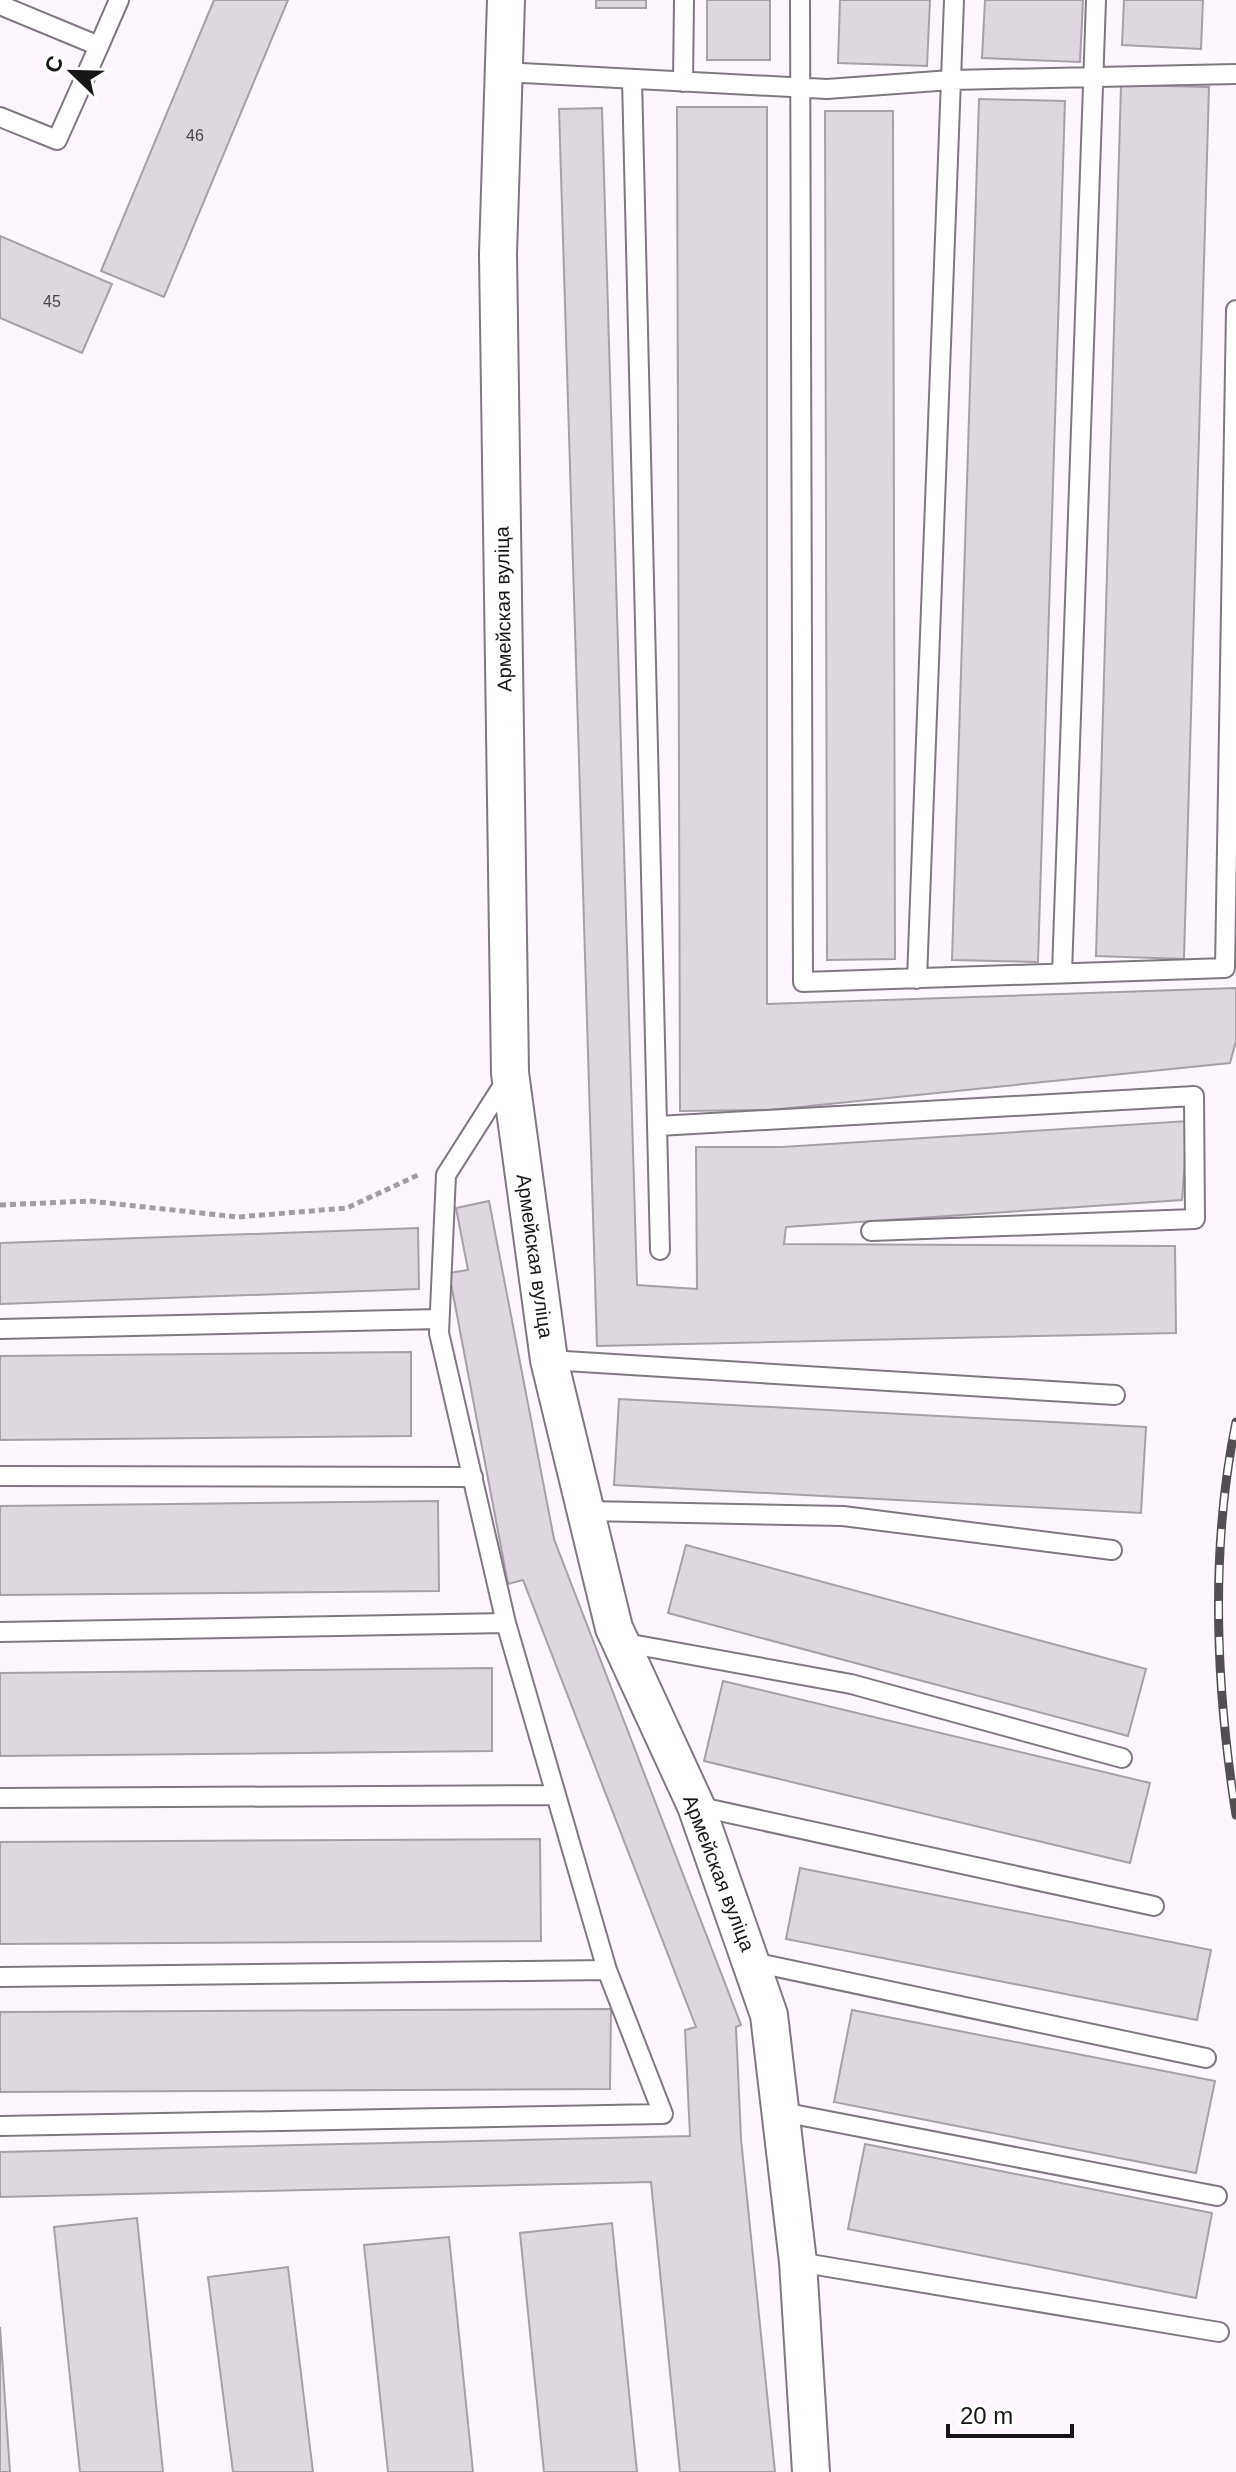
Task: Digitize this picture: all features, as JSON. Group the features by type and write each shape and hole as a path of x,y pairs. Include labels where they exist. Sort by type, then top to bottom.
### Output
{"street":[{"name":"Армейская вуліца","path":"506,0 498,254 510,1073 549,1360 620,1642 696,1806 769,2015 798,2262 811,2472"}],"lane":[{"path":"0,117 57,140 119,0"},
{"path":"683,82 684,0"},
{"path":"800,0 797,87 803,982 1225,968 1236,310"},
{"path":"917,979 954,0"},
{"path":"1062,973 1096,0"},
{"path":"0,5 99,46"},
{"path":"504,72 827,89 951,80 1236,74"},
{"path":"632,79 660,1250"},
{"path":"0,2126 663,2114 607,1970 506,1623 439,1333 446,1175 510,1073"},
{"path":"658,1126 1194,1096 1195,1219 871,1231"},
{"path":"0,1329 439,1319"},
{"path":"549,1360 1115,1395"},
{"path":"0,1476 473,1477"},
{"path":"587,1511 843,1516 1112,1550"},
{"path":"0,1632 506,1623"},
{"path":"620,1642 851,1684 1122,1758"},
{"path":"0,1798 556,1795"},
{"path":"696,1806 1154,1906"},
{"path":"753,1962 1206,2058"},
{"path":"0,1977 607,1970"},
{"path":"782,2112 1217,2196"},
{"path":"798,2262 1219,2332"}],"path":[{"path":"0,1205 89,1201 238,1217 347,1208 426,1172"}],"building":[{"path":"214,0 288,0 164,297 101,271"},
{"path":"596,0 646,0 646,8 596,8"},
{"path":"707,0 770,0 770,60 707,60"},
{"path":"840,0 930,0 927,66 838,63"},
{"path":"985,0 1083,0 1080,62 982,58"},
{"path":"1124,0 1203,0 1201,49 1122,45"},
{"path":"1121,85 1209,87 1184,959 1096,956"},
{"path":"979,99 1065,101 1038,962 952,960"},
{"path":"677,107 767,107 767,1004 1236,988 1236,1041 1230,1063 770,1110 680,1111"},
{"path":"602,108 637,1285 697,1289 696,1147 782,1147 1188,1121 1182,1200 786,1227 784,1244 1175,1246 1176,1333 597,1346 559,109"},
{"path":"825,111 893,111 895,959 827,960"},
{"path":"0,236 112,284 82,353 0,318"},
{"path":"489,1201 554,1539 741,2025 736,2027 741,2139 775,2472 680,2472 651,2182 0,2197 0,2152 690,2136 685,2030 696,2027 523,1580 508,1584 449,1273 468,1270 456,1208"},
{"path":"418,1228 419,1289 0,1304 0,1243"},
{"path":"411,1352 411,1436 0,1440 0,1356"},
{"path":"619,1399 1146,1427 1141,1513 614,1485"},
{"path":"438,1501 439,1591 0,1595 0,1506"},
{"path":"686,1545 1146,1669 1128,1736 668,1613"},
{"path":"492,1668 492,1751 0,1756 0,1673"},
{"path":"723,1681 1150,1783 1130,1863 704,1761"},
{"path":"540,1839 541,1941 0,1944 0,1842"},
{"path":"800,1868 1211,1950 1197,2020 786,1939"},
{"path":"611,2009 610,2089 0,2092 0,2012"},
{"path":"852,2010 1215,2081 1196,2173 834,2102"},
{"path":"865,2144 1212,2213 1196,2298 848,2229"},
{"path":"137,2218 163,2472 80,2472 54,2227"},
{"path":"612,2223 637,2472 544,2472 520,2233"},
{"path":"449,2237 473,2472 388,2472 364,2245"},
{"path":"288,2267 313,2472 233,2472 208,2277"},
{"path":"0,2327 10,2472 0,2472"}],"railway":[{"path":"1236,1422 1222,1519 1219,1569 1220,1668 1236,1815"}]}
